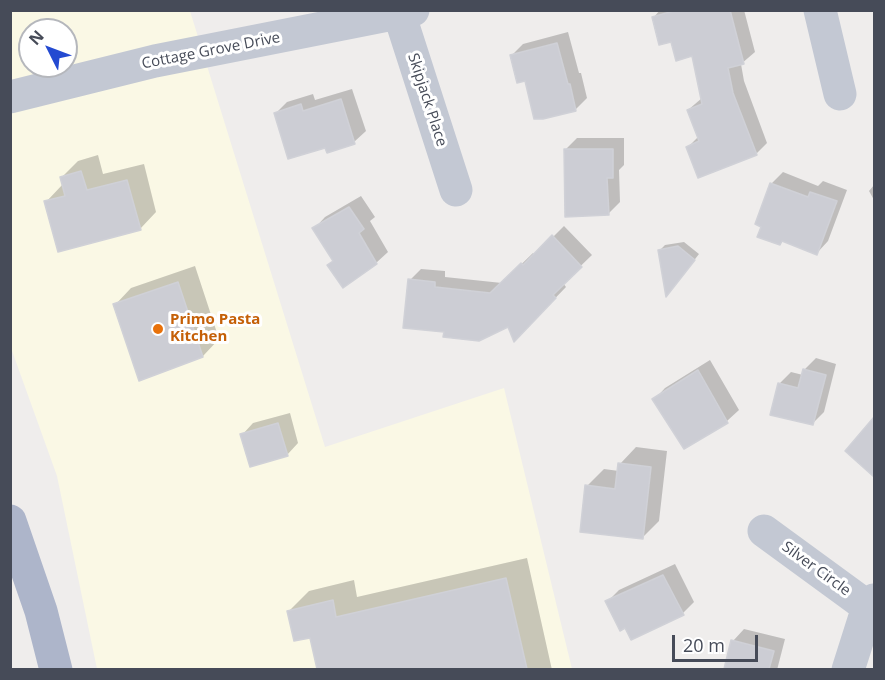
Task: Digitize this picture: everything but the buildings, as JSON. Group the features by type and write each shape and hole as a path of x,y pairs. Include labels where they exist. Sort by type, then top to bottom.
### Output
{"main road":[{"path":"10,521 41,611 56,669"}],"street":[{"path":"820,10 840,94"},
{"name":"Cottage Grove Drive","path":"10,97 155,61 403,12"},
{"name":"Skipjack Place","path":"403,12 456,190"},
{"name":"Silver Circle","path":"764,531 871,603"},
{"path":"848,669 871,603"}],"shaded area":[{"path":"11,11 190,11 325,447 504,388 572,669 97,669 57,476 11,348"}],"place":[{"name":"Primo Pasta Kitchen","path":"158,329"}]}
